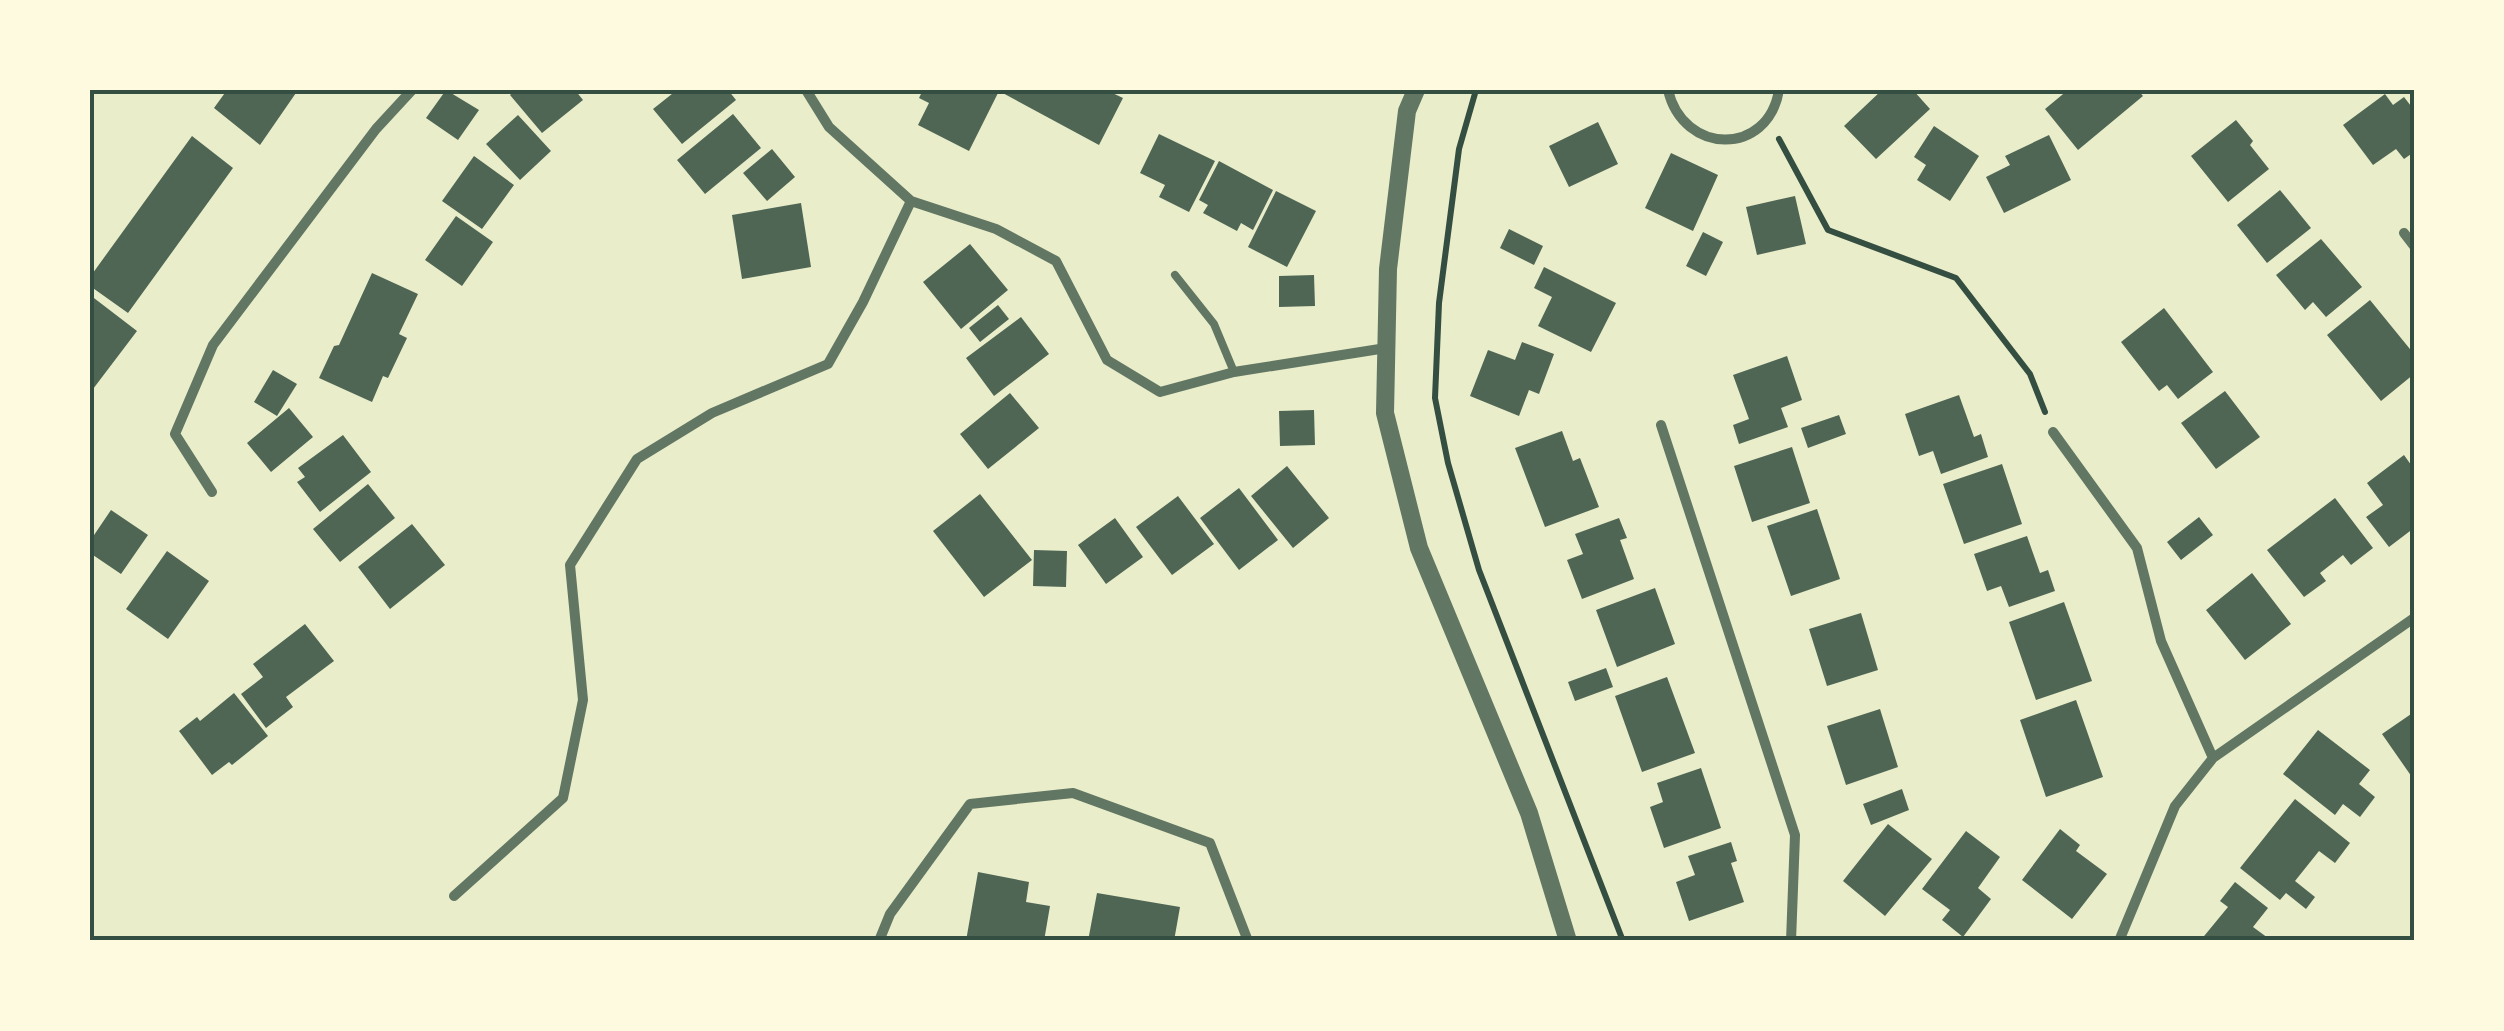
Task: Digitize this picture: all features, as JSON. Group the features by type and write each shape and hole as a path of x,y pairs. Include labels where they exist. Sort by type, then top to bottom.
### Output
{"street":[{"path":"212,492 175,434 213,345 376,129 412,90"},
{"path":"806,90 829,127 911,201 996,229 1056,261 1107,360 1160,392 1234,372 1386,348"},
{"path":"1416,90 1408,111 1390,250 1385,413 1419,548 1529,813 1568,941"},
{"path":"1668,90 1674,110 1685,126 1701,136 1720,140 1754,131 1768,119 1779,90"},
{"path":"454,896 563,798 582,700 570,565 637,459 712,412 828,364 864,302 911,201"},
{"path":"2404,233 2414,246"},
{"path":"1660,425 1795,835 1791,941"},
{"path":"2053,432 2137,548 2161,641 2213,758"},
{"path":"2119,941 2175,806 2213,758 2414,618"},
{"path":"879,941 890,914 970,804 1074,793 1210,843 1248,941"}],"lane":[{"path":"1175,275 1214,324 1234,372"}],"path":[{"path":"1476,90 1459,149 1439,302 1435,398 1448,463 1479,570 1623,941"},
{"path":"1768,119 1828,230 1956,278 2030,374 2053,432"}],"building":[{"path":"227,90 298,90 260,145 214,108"},
{"path":"446,90 479,110 458,140 426,118"},
{"path":"515,90 575,90 583,100 542,133 510,95"},
{"path":"677,90 728,90 736,100 682,144 653,109"},
{"path":"923,90 1106,90 1123,98 1099,145 999,91 969,151 918,125 929,103 919,98"},
{"path":"1882,90 1913,90 1930,109 1876,159 1844,126"},
{"path":"2068,90 2138,90 2143,96 2078,150 2045,109"},
{"path":"2385,94 2393,105 2404,97 2414,110 2414,152 2404,159 2396,149 2373,165 2343,125"},
{"path":"733,114 761,148 705,194 677,160"},
{"path":"518,115 551,151 520,180 486,144"},
{"path":"2236,120 2269,169 2228,202 2191,156"},
{"path":"1598,122 1618,164 1569,187 1549,146"},
{"path":"1934,126 1979,156 1950,201 1917,180 1926,165 1914,157"},
{"path":"1159,134 1215,161 1189,212 1159,197 1165,185 1140,173"},
{"path":"2049,135 2071,180 2004,213 1986,177 2010,165 2005,156"},
{"path":"192,136 233,168 128,313 90,286 90,277"},
{"path":"772,149 795,177 767,201 743,173"},
{"path":"1671,153 1718,175 1693,231 1645,208"},
{"path":"474,156 514,185 482,229 442,201"},
{"path":"1219,161 1273,190 1253,230 1241,223 1237,231 1203,213 1208,205 1199,200"},
{"path":"2280,190 2311,228 2267,263 2237,225"},
{"path":"1276,191 1316,211 1287,267 1248,247"},
{"path":"1795,196 1806,244 1757,255 1746,207"},
{"path":"801,203 811,267 742,279 732,215"},
{"path":"456,216 493,242 462,286 425,260"},
{"path":"1509,229 1543,246 1534,265 1500,248"},
{"path":"1703,232 1723,242 1706,276 1686,266"},
{"path":"2321,239 2362,287 2326,317 2313,302 2305,310 2276,275"},
{"path":"970,244 1008,290 961,329 923,282"},
{"path":"1544,267 1616,303 1591,352 1538,326 1552,297 1534,288"},
{"path":"372,273 418,294 399,334 407,338 372,402 319,378"},
{"path":"1314,275 1315,306 1279,307 1279,276"},
{"path":"90,295 137,331 90,393"},
{"path":"2370,300 2414,354 2414,374 2381,401 2327,335"},
{"path":"998,305 1009,319 980,342 969,328"},
{"path":"2164,308 2213,372 2178,399 2167,385 2159,391 2121,342"},
{"path":"1021,317 1049,354 994,396 966,358"},
{"path":"1522,342 1554,354 1539,394 1529,390 1519,416 1470,396 1488,350 1515,360"},
{"path":"1787,356 1802,400 1781,408 1788,427 1739,444 1733,425 1749,419 1733,375"},
{"path":"273,370 297,384 277,416 254,402"},
{"path":"2225,391 2260,437 2216,469 2181,423"},
{"path":"1010,393 1039,428 988,469 960,434"},
{"path":"1959,395 1974,437 1981,434 1988,457 1941,474 1933,451 1919,456 1905,414"},
{"path":"289,408 313,437 271,472 247,443"},
{"path":"1314,410 1315,445 1280,446 1279,411"},
{"path":"1839,415 1846,434 1808,448 1801,428"},
{"path":"1562,431 1573,461 1580,458 1599,507 1545,527 1515,448"},
{"path":"343,435 371,472 320,512 297,482 305,477 298,468"},
{"path":"1792,447 1810,503 1752,522 1734,466"},
{"path":"2404,455 2414,469 2414,510 2410,512 2414,528 2389,547 2366,517 2383,505 2367,483"},
{"path":"2002,464 2022,524 1964,544 1943,484"},
{"path":"1287,466 1329,518 1293,548 1251,496"},
{"path":"368,484 395,518 340,562 313,529"},
{"path":"1239,488 1278,540 1239,570 1200,518"},
{"path":"980,494 1032,560 984,597 933,531"},
{"path":"1178,496 1214,544 1172,575 1136,527"},
{"path":"2335,498 2373,548 2351,565 2343,555 2320,573 2326,581 2304,597 2267,550"},
{"path":"1817,509 1840,579 1791,596 1767,526"},
{"path":"111,510 148,535 121,574 90,553 90,541"},
{"path":"2199,517 2213,535 2181,560 2167,542"},
{"path":"1115,518 1143,557 1106,584 1078,545"},
{"path":"1619,518 1627,538 1620,540 1634,579 1582,599 1567,560 1583,554 1575,534"},
{"path":"412,524 445,565 390,609 358,567"},
{"path":"2027,536 2040,573 2048,570 2055,591 2009,607 2001,586 1987,591 1974,554"},
{"path":"1034,550 1067,551 1066,587 1033,586"},
{"path":"167,551 209,581 168,639 126,609"},
{"path":"2252,573 2291,624 2245,660 2206,610"},
{"path":"1655,588 1675,644 1617,667 1596,610"},
{"path":"2064,602 2092,681 2036,700 2009,622"},
{"path":"1861,613 1878,670 1827,686 1809,629"},
{"path":"305,624 334,661 286,697 293,707 266,728 241,694 263,677 253,664"},
{"path":"1606,668 1613,687 1575,701 1568,682"},
{"path":"1667,677 1695,753 1642,772 1615,696"},
{"path":"234,693 268,736 232,765 229,762 212,775 179,731 197,717 200,721"},
{"path":"2076,700 2103,777 2046,797 2020,720"},
{"path":"1880,709 1898,767 1846,785 1827,726"},
{"path":"2414,712 2414,780 2382,734"},
{"path":"2318,730 2370,770 2359,784 2375,797 2360,817 2343,804 2335,815 2283,774"},
{"path":"1701,768 1721,828 1664,848 1650,807 1663,802 1657,783"},
{"path":"1902,789 1909,810 1871,825 1863,804"},
{"path":"2295,799 2350,843 2335,863 2319,851 2295,881 2315,897 2306,909 2286,893 2280,900 2240,868"},
{"path":"1888,824 1932,859 1885,916 1843,881"},
{"path":"2060,829 2080,845 2076,851 2107,874 2072,919 2022,880"},
{"path":"1966,831 2000,857 1978,888 1991,899 1963,937 1942,920 1950,910 1922,889"},
{"path":"1731,842 1737,861 1731,863 1744,902 1689,921 1676,882 1695,875 1688,856"},
{"path":"978,872 1029,882 1026,902 1050,906 1044,941 966,941"},
{"path":"2235,882 2268,908 2253,927 2268,938 2200,941 2228,907 2220,901"},
{"path":"1097,893 1180,907 1174,941 1088,941"}]}
